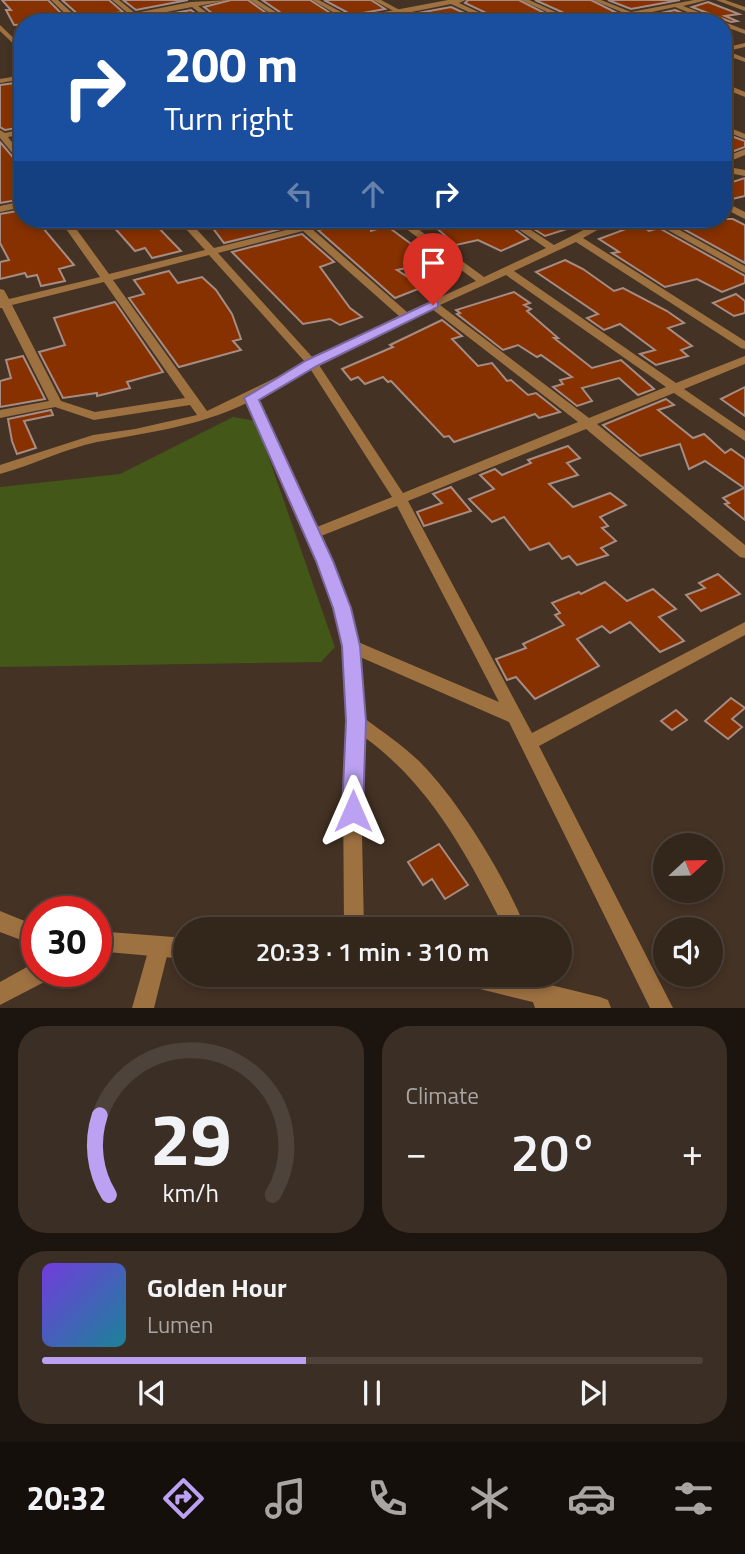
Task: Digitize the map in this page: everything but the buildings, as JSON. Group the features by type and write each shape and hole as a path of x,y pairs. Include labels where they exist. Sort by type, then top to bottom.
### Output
{"street":[{"path":"54,0 70,14"},
{"path":"115,0 133,14"},
{"path":"186,0 206,14"},
{"path":"140,14 226,0"},
{"path":"253,0 276,14"},
{"path":"315,0 340,14"},
{"path":"376,0 404,14"},
{"path":"385,14 463,0"},
{"path":"524,0 556,14"},
{"path":"596,0 630,14 704,0"},
{"path":"661,0 698,14"},
{"path":"719,0 745,9"},
{"path":"451,1 479,14"},
{"path":"0,27 7,34"},
{"path":"1,134 14,151"},
{"path":"71,228 205,417"},
{"path":"190,228 312,363 400,499 529,743 662,1008"},
{"path":"3,304 306,228 406,317"},
{"path":"410,228 483,281"},
{"path":"522,228 554,249"},
{"path":"0,470 93,439 205,417 251,398 312,363 595,228"},
{"path":"669,228 745,270"},
{"path":"577,238 745,345"},
{"path":"507,271 745,438"},
{"path":"0,292 3,304 56,403"},
{"path":"433,305 587,423 745,554"},
{"path":"313,534 745,360"},
{"path":"251,398 313,534 342,608 351,646 356,721 352,787 354,917"},
{"path":"0,414 56,403 94,416 195,400"},
{"path":"529,743 745,628"},
{"path":"351,646 515,717"},
{"path":"356,721 396,751 430,788 488,876 510,917"},
{"path":"0,921 21,931"},
{"path":"112,943 173,949"},
{"path":"143,1008 159,948"},
{"path":"0,994 21,982"},
{"path":"520,987 600,1008"}],"green space":[{"path":"233,417 256,421 335,647 321,662 0,667 0,487 120,474"}],"route":[{"path":"353,811 356,721 351,646 342,608 325,561 251,398 312,363 433,305"}]}
